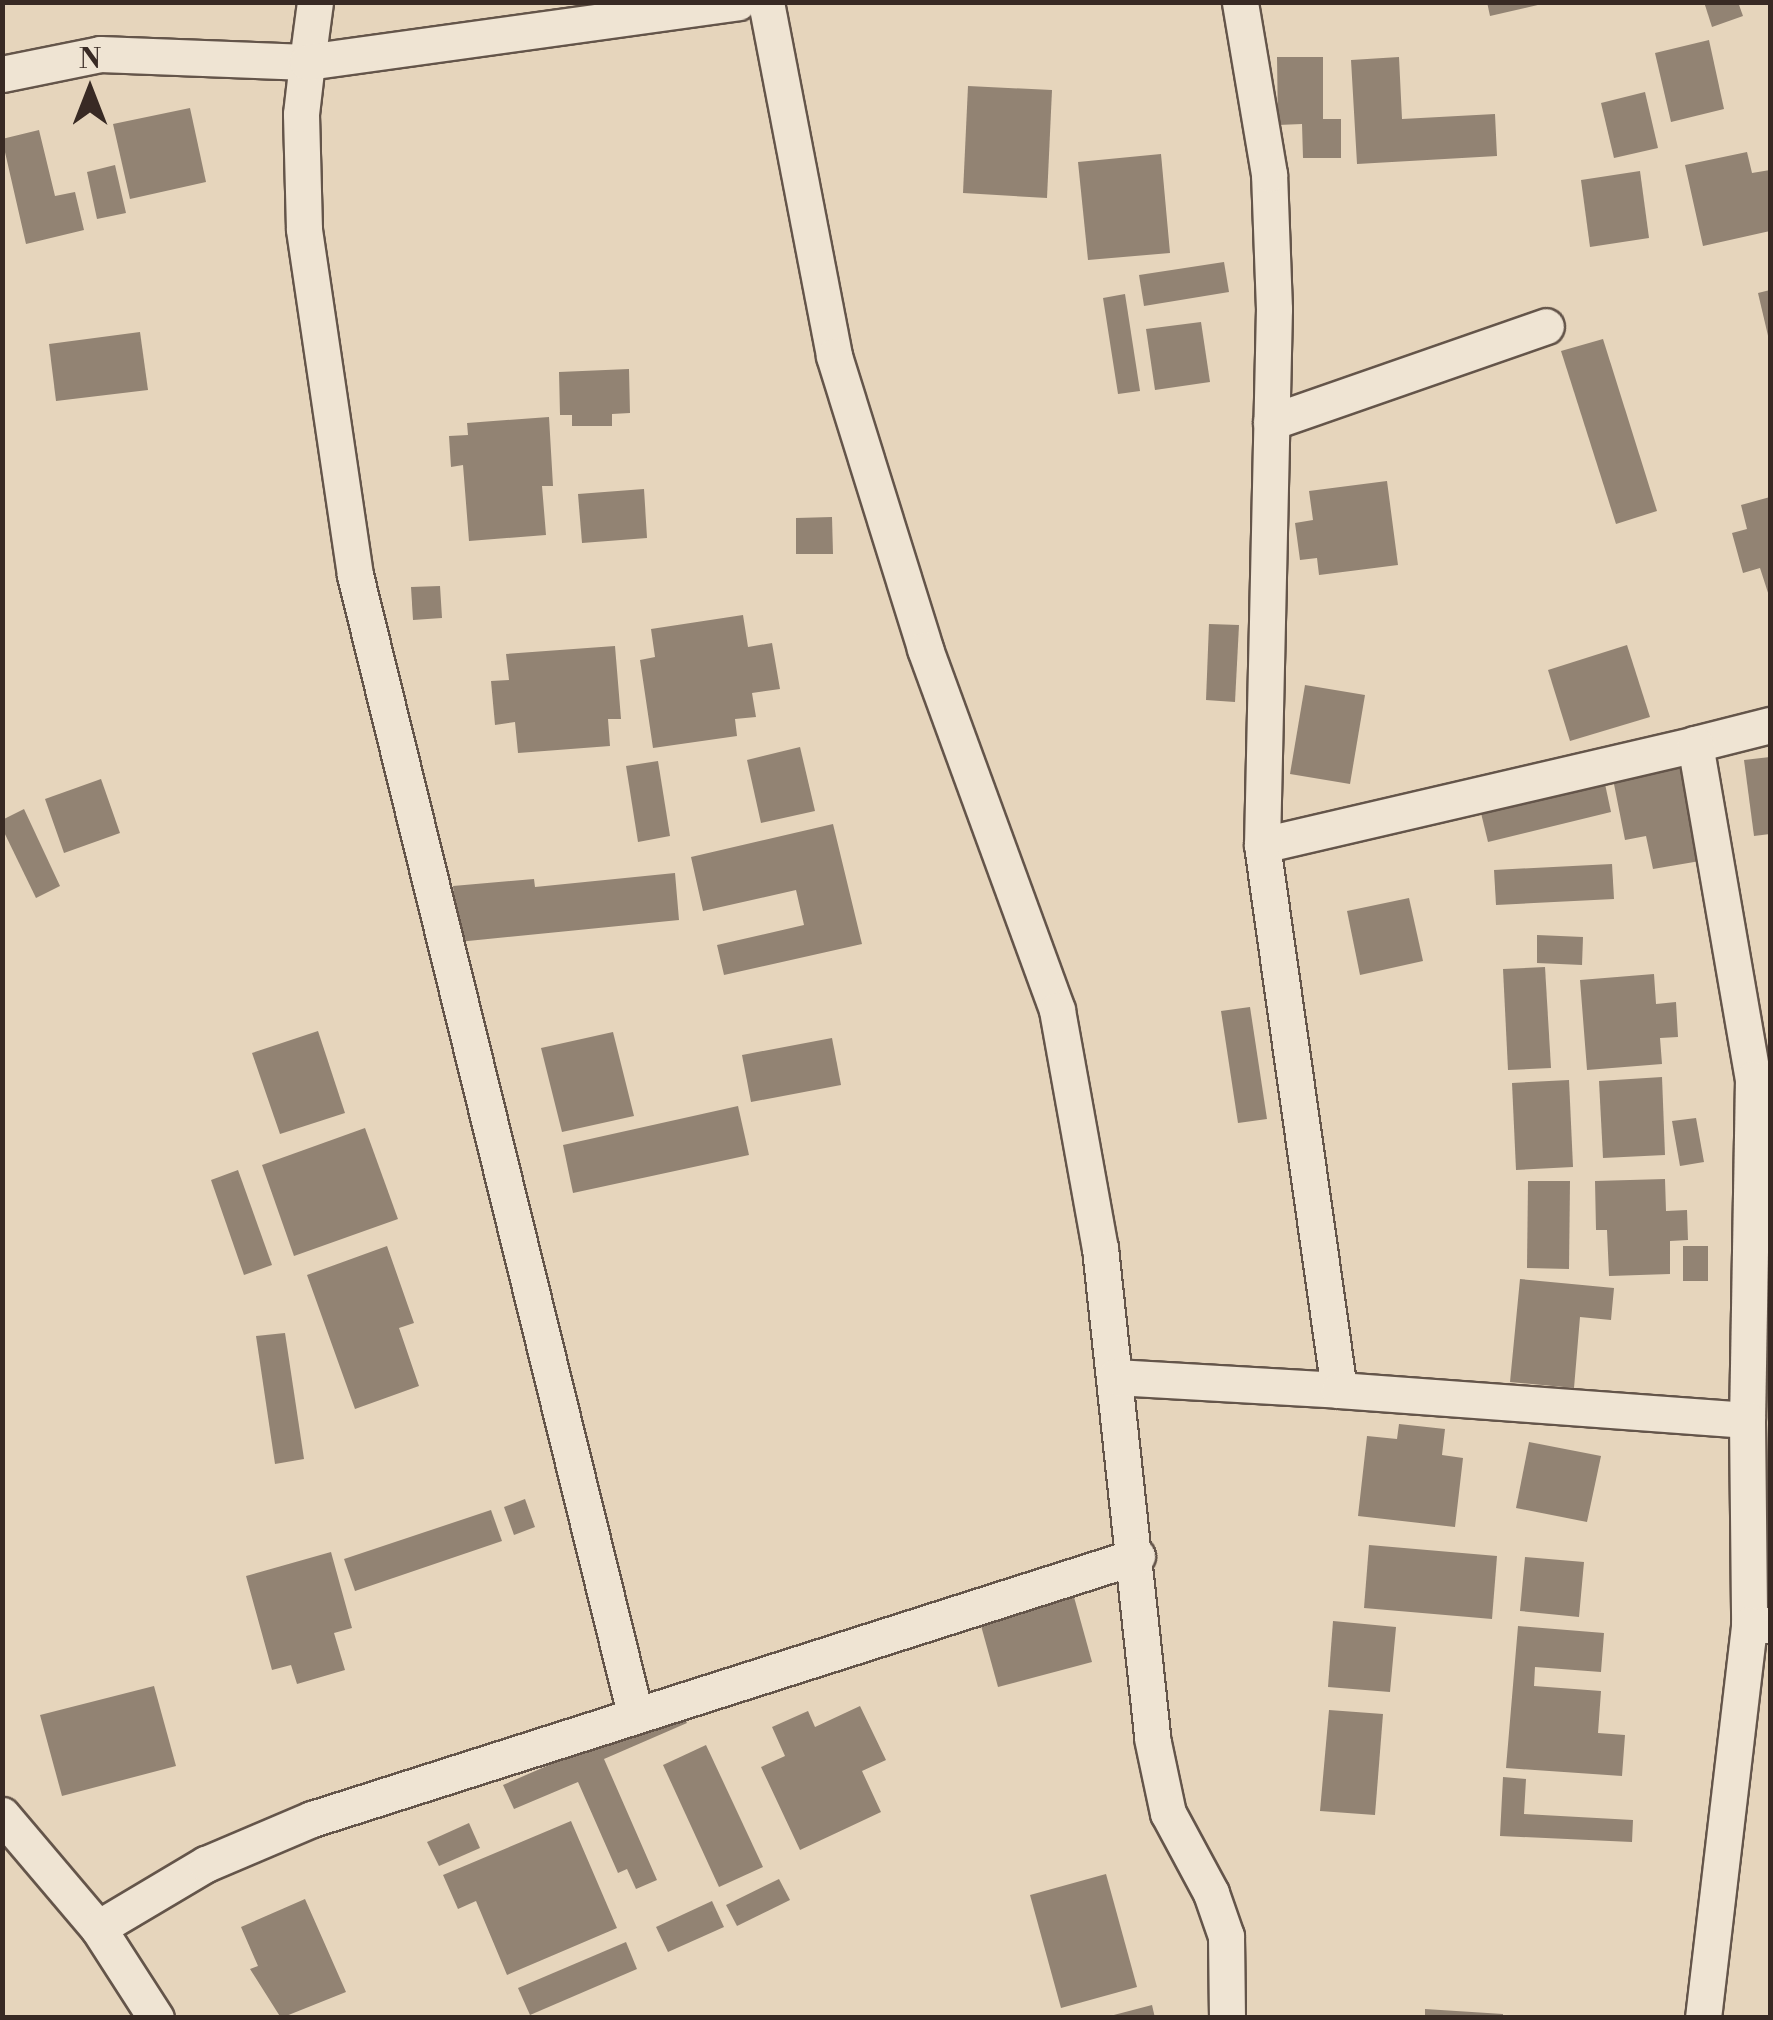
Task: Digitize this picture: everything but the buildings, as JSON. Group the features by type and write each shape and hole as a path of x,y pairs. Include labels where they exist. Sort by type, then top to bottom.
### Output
{"street":[{"path":"315,2 298,174 355,575 635,1714"},
{"path":"2,74 100,54 307,62 738,2"},
{"path":"766,2 834,356 925,649 1057,1010 1100,1248 1137,1556 1152,1738 1168,1813 1211,1894 1226,1936 1228,2018"},
{"path":"1240,2 1269,174 1271,422 1262,845 1339,1390"},
{"path":"1271,422 1546,326"},
{"path":"1262,845 1770,726"},
{"path":"1695,744 1753,1079 1746,1420 1760,1625 1703,2018"},
{"path":"1115,1376 1746,1420"},
{"path":"98,1928 206,1864 312,1819 1137,1556"},
{"path":"2,1815 98,1928 156,2018"}]}
